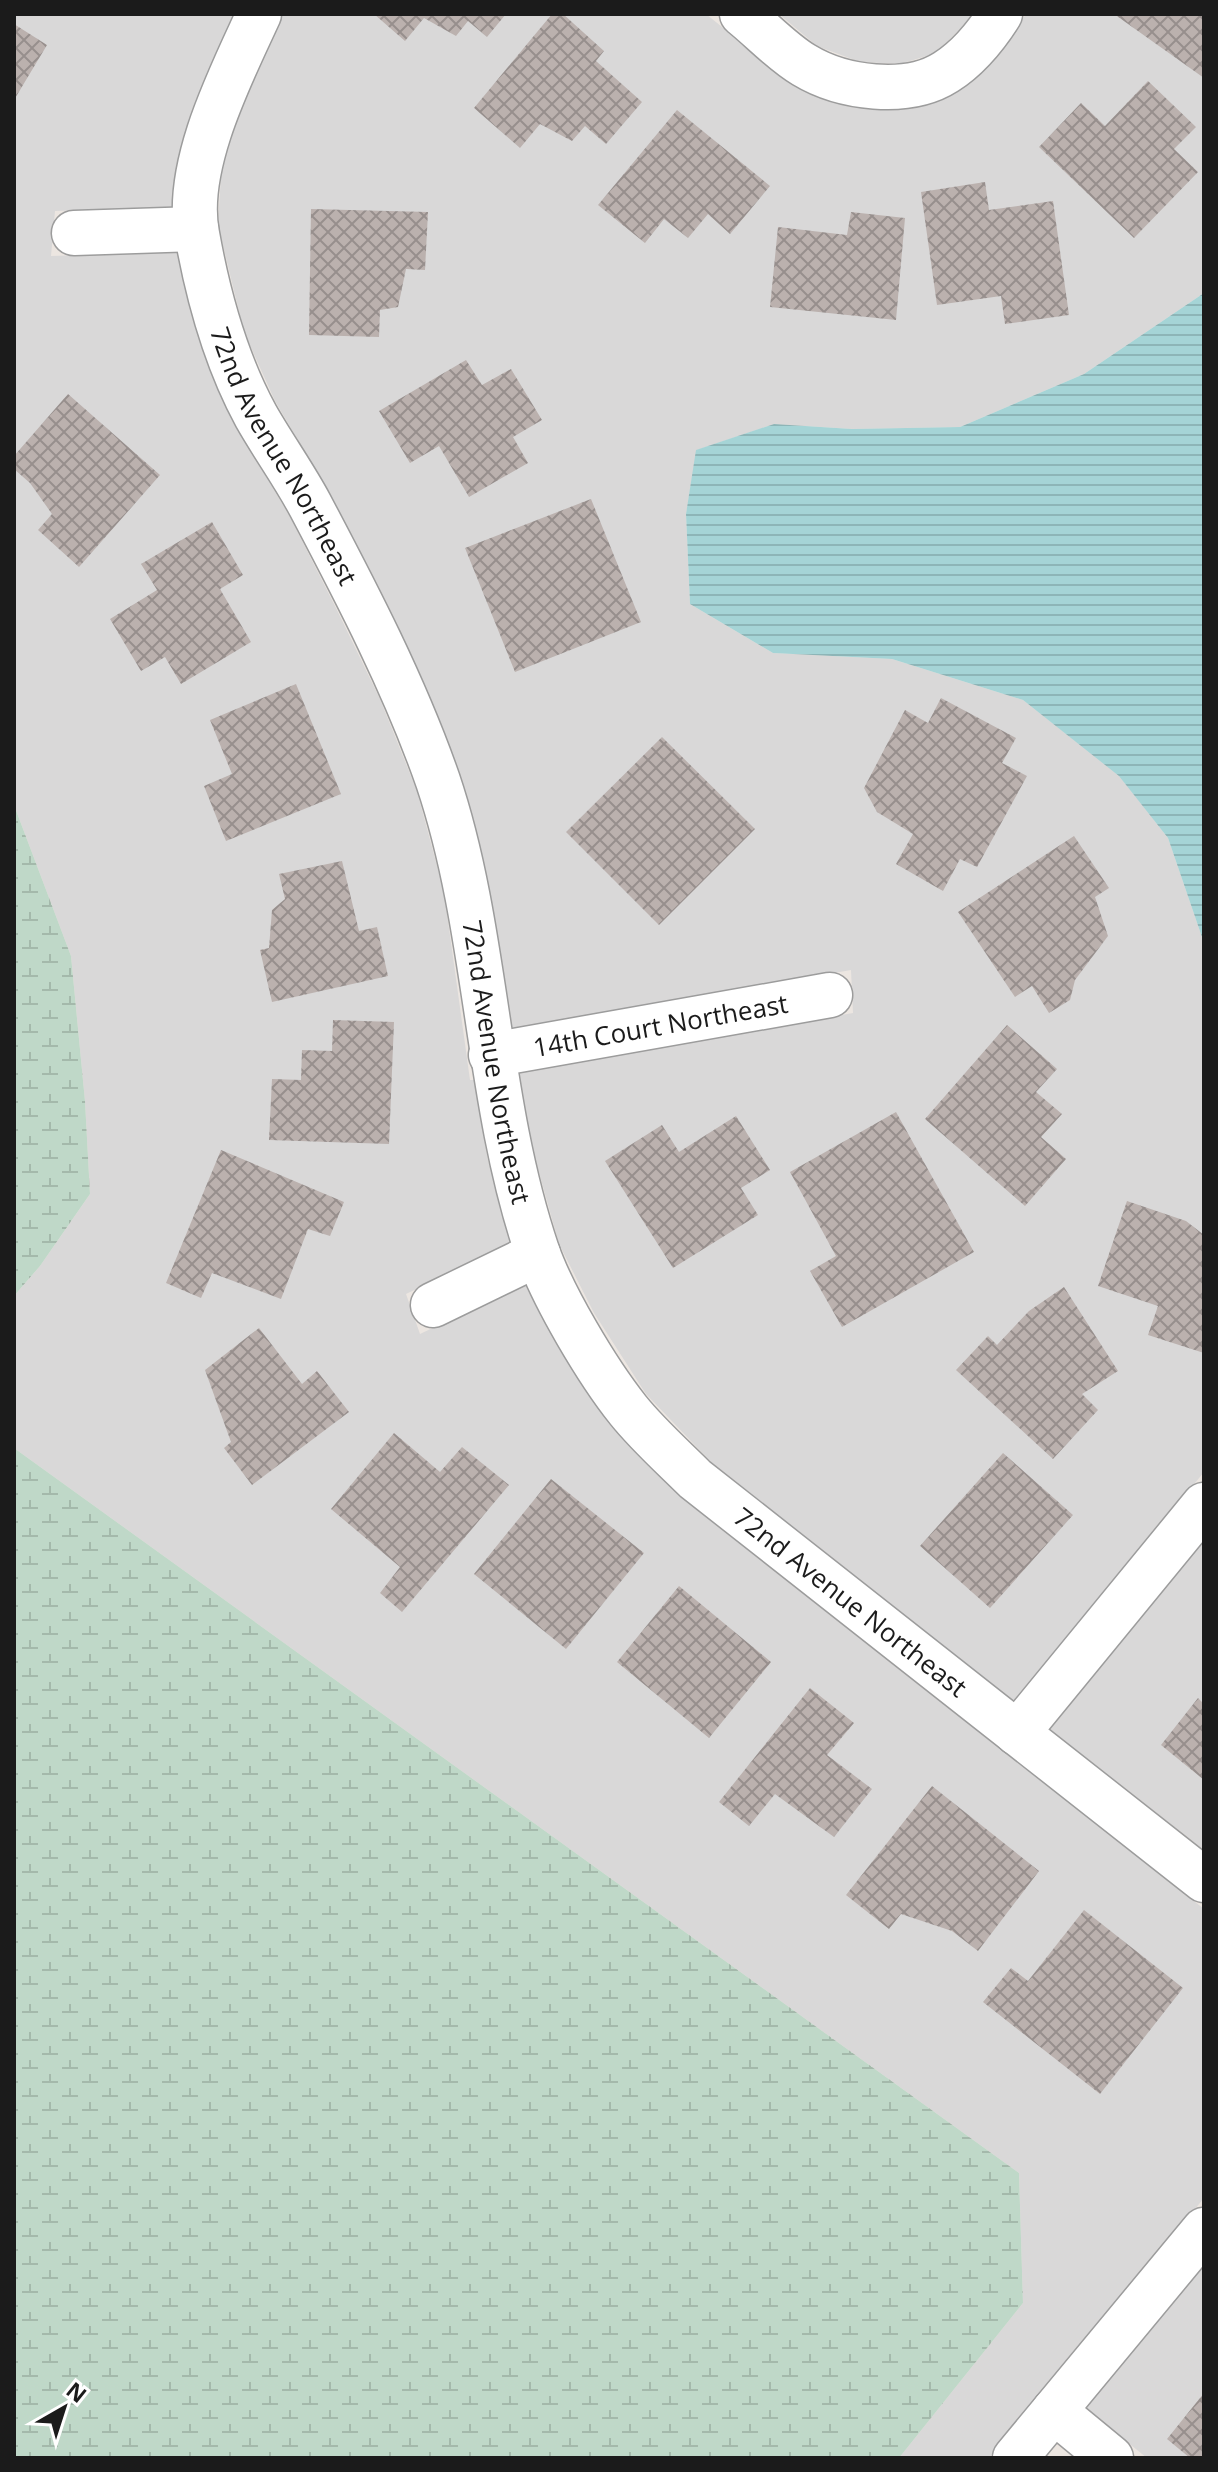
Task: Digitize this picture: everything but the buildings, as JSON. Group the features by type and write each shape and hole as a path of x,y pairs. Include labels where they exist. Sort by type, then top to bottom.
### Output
{"street":[{"name":"72nd Avenue Northeast","path":"259,14 226,86 201,156 196,229 229,355 255,413 308,502 362,609 400,688 438,782 466,885 491,1055 510,1152 538,1254 574,1326 628,1410 695,1479 1204,1880"},
{"path":"742,14 804,65 854,84 900,86 945,73 986,37 1000,14"},
{"path":"74,233 196,229"},
{"name":"14th Court Northeast","path":"491,1055 830,995"},
{"path":"433,1305 538,1254"},
{"path":"1017,1733 1204,1505"},
{"path":"1015,2458 1204,2230"},
{"path":"1054,2411 1111,2458"}],"shaded area":[{"path":"14,14 236,14 180,150 175,207 55,211 51,256 178,252 203,352 236,426 289,515 336,608 380,699 417,791 444,892 470,1080 474,1080 488,1160 512,1243 406,1294 420,1334 527,1283 556,1340 610,1423 681,1497 1204,1909 1204,2198 989,2458 899,2458 1023,2303 1019,2173 14,1448 14,1296 40,1266 90,1194 85,1101 71,956 14,805"},
{"path":"282,14 706,14 795,86 850,107 904,108 958,89 1004,48 1026,14 1204,14 1204,293 1084,374 960,427 852,429 774,424 697,450 686,514 690,604 773,653 892,659 1023,700 1119,775 1168,838 1204,943 1204,1472 1015,1703 711,1462 646,1394 594,1313 559,1244 531,1144 517,1072 853,1013 851,970 510,1029 487,880 458,771 420,676 376,584 327,490 275,401 244,332 218,225 222,158 246,93"},
{"path":"779,14 975,14 936,53 900,64 860,62 817,46"},
{"path":"1204,1538 1204,1850 1048,1728"},
{"path":"1204,2262 1204,2458 1147,2458 1084,2407"}],"green space":[{"path":"14,805 71,956 85,1101 90,1194 40,1266 14,1296"},
{"path":"14,1448 1019,2173 1023,2303 899,2458 14,2458"}],"water":[{"path":"1204,293 1204,943 1168,838 1119,776 1023,700 892,659 773,653 690,604 686,514 696,450 774,424 852,429 960,427 1084,374"}]}
